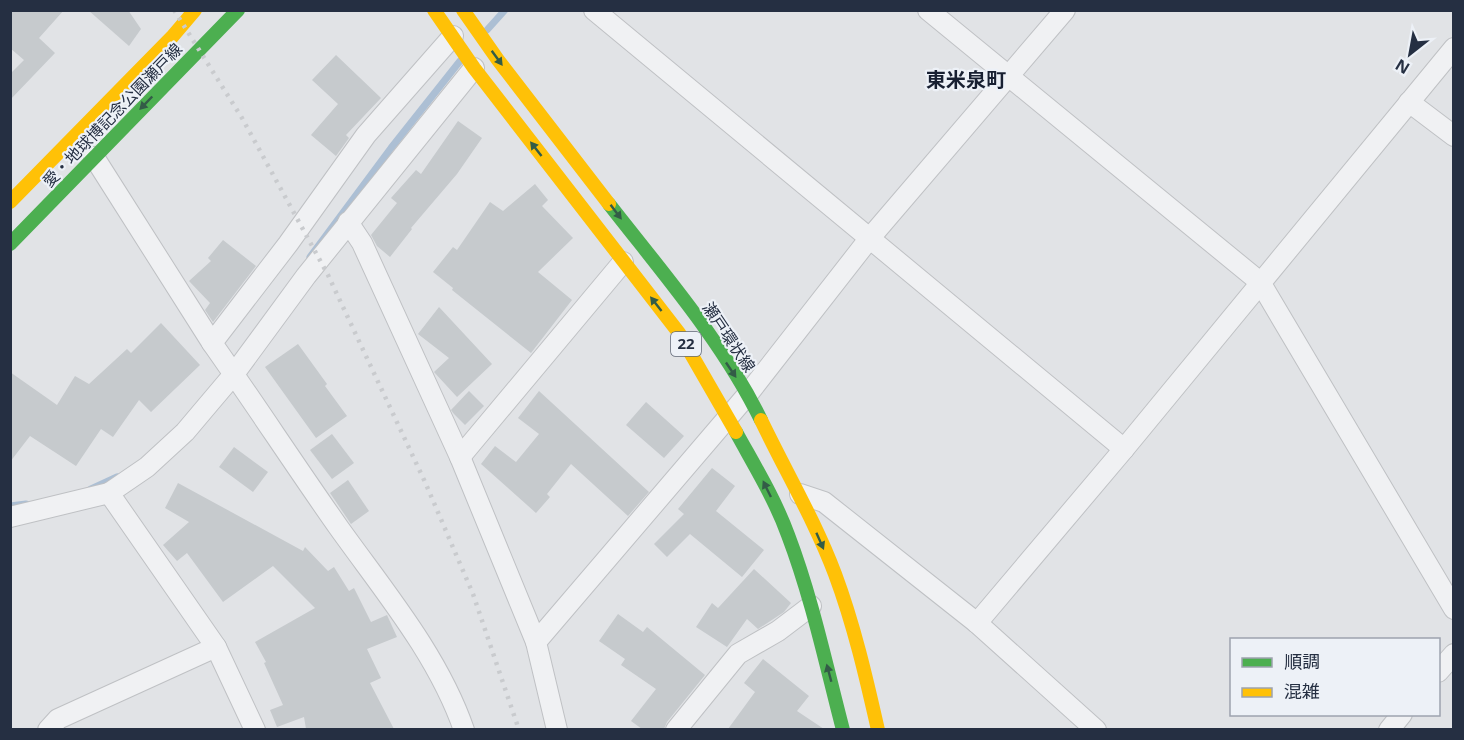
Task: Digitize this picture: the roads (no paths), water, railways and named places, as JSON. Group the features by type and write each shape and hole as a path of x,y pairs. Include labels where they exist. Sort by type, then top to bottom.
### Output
{"main road":[{"name":"愛・地球博記念公園瀬戸線","path":"10,244 21,201 195,10"},
{"name":"愛・地球博記念公園瀬戸線","path":"21,201 94,157 238,10"},
{"name":"22","path":"434,10 474,68 679,333 728,416 788,534 811,606 843,729"},
{"name":"瀬戸環状線","path":"471,14 498,60 693,313 748,394 777,454 800,494 835,574 852,624 878,729"}],"street":[{"path":"594,10 1124,449"},
{"path":"928,10 1260,282 1454,609"},
{"path":"536,642 748,394 869,239 1065,10"},
{"path":"212,343 288,244 366,135 453,36"},
{"path":"977,623 1124,449 1454,48"},
{"path":"11,516 109,493 147,467 185,432 234,374 348,222 474,68"},
{"path":"1409,102 1454,136"},
{"path":"94,157 212,343 291,459 401,611 454,702 464,729"},
{"path":"348,222 362,243 459,457 536,642 557,729"},
{"path":"459,457 623,262"},
{"path":"109,493 216,647 255,729"},
{"path":"800,494 824,502 977,623 1096,729"},
{"path":"676,729 738,654 777,631 811,606"},
{"path":"48,729 58,719 216,647"},
{"path":"1440,670 1454,654"},
{"path":"1389,729 1400,716"}],"waterway":[{"path":"487,30 505,10"},
{"path":"310,257 391,148 460,61"},
{"path":"91,489 117,477"},
{"path":"10,506 26,504"}],"railway":[{"path":"174,10 242,118 328,275 425,482 473,594 519,730"}],"district":[{"name":"東米泉町","path":"966,80"}]}
